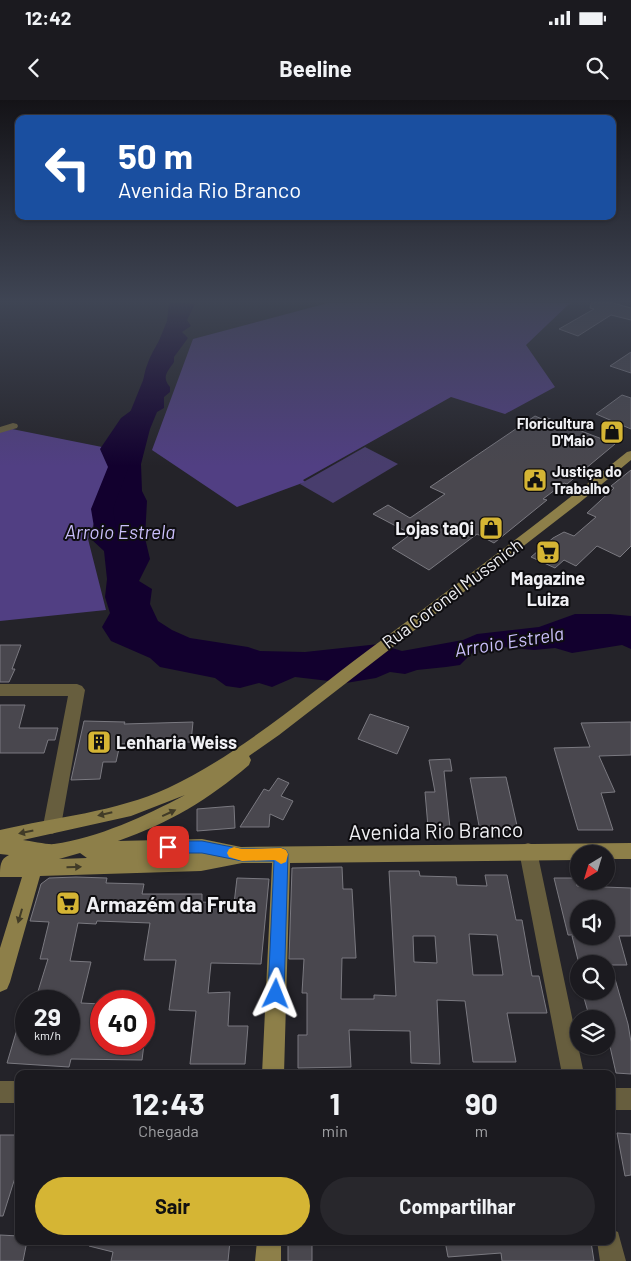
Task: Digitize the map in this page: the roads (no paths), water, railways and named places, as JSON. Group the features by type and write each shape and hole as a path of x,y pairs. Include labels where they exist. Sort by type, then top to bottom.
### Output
{"main road":[{"name":"Rua Coronel Mussnich","path":"0,838 128,809 172,794 220,767 274,730 575,500 631,454"},
{"name":"Rua Coronel Mussnich","path":"0,865 57,852 126,832 176,810 227,776 274,730"},
{"name":"Avenida Rio Branco","path":"0,846 57,852 116,848 202,847 242,855"},
{"name":"Avenida Rio Branco","path":"0,869 201,863 242,855 631,850"},
{"path":"273,1070 281,854"},
{"path":"0,982 33,869"},
{"path":"268,1261 269,1245"}],"street":[{"path":"0,430 13,426"},
{"path":"0,690 77,690 52,826"},
{"path":"528,851 572,1070"},
{"path":"0,1092 15,1092"},
{"path":"615,1099 631,1099"},
{"path":"610,1245 613,1261"}],"water":[{"name":"Arroio Estrela","path":"150,357 174,357 174,362 166,374 170,392 164,397 164,408 157,412 150,429 141,464 142,491 147,501 145,538 150,559 139,581 152,589 150,604 158,621 172,630 190,638 248,647 260,651 305,652 379,644 402,651 463,640 477,634 539,627 575,614 610,614 631,616 631,649 622,645 572,653 555,648 534,650 480,645 460,665 417,670 405,674 390,672 376,678 346,683 295,677 272,687 259,683 240,688 226,686 215,678 160,667 150,658 111,641 102,627 110,613 105,597 107,579 104,551 91,539 99,509 108,496 112,476 100,449 121,418 147,399 143,384"}],"waterway":[{"name":"Arroio Estrela","path":"106,533 102,509 161,357"}],"place":[{"name":"Floricultura D'Maio","path":"612,432"},
{"name":"Justiça do Trabalho","path":"535,480"},
{"name":"Lojas taQi","path":"491,528"},
{"name":"Magazine Luiza","path":"548,552"},
{"name":"Lenharia Weiss","path":"99,742"},
{"name":"Armazém da Fruta","path":"68,903"}]}
